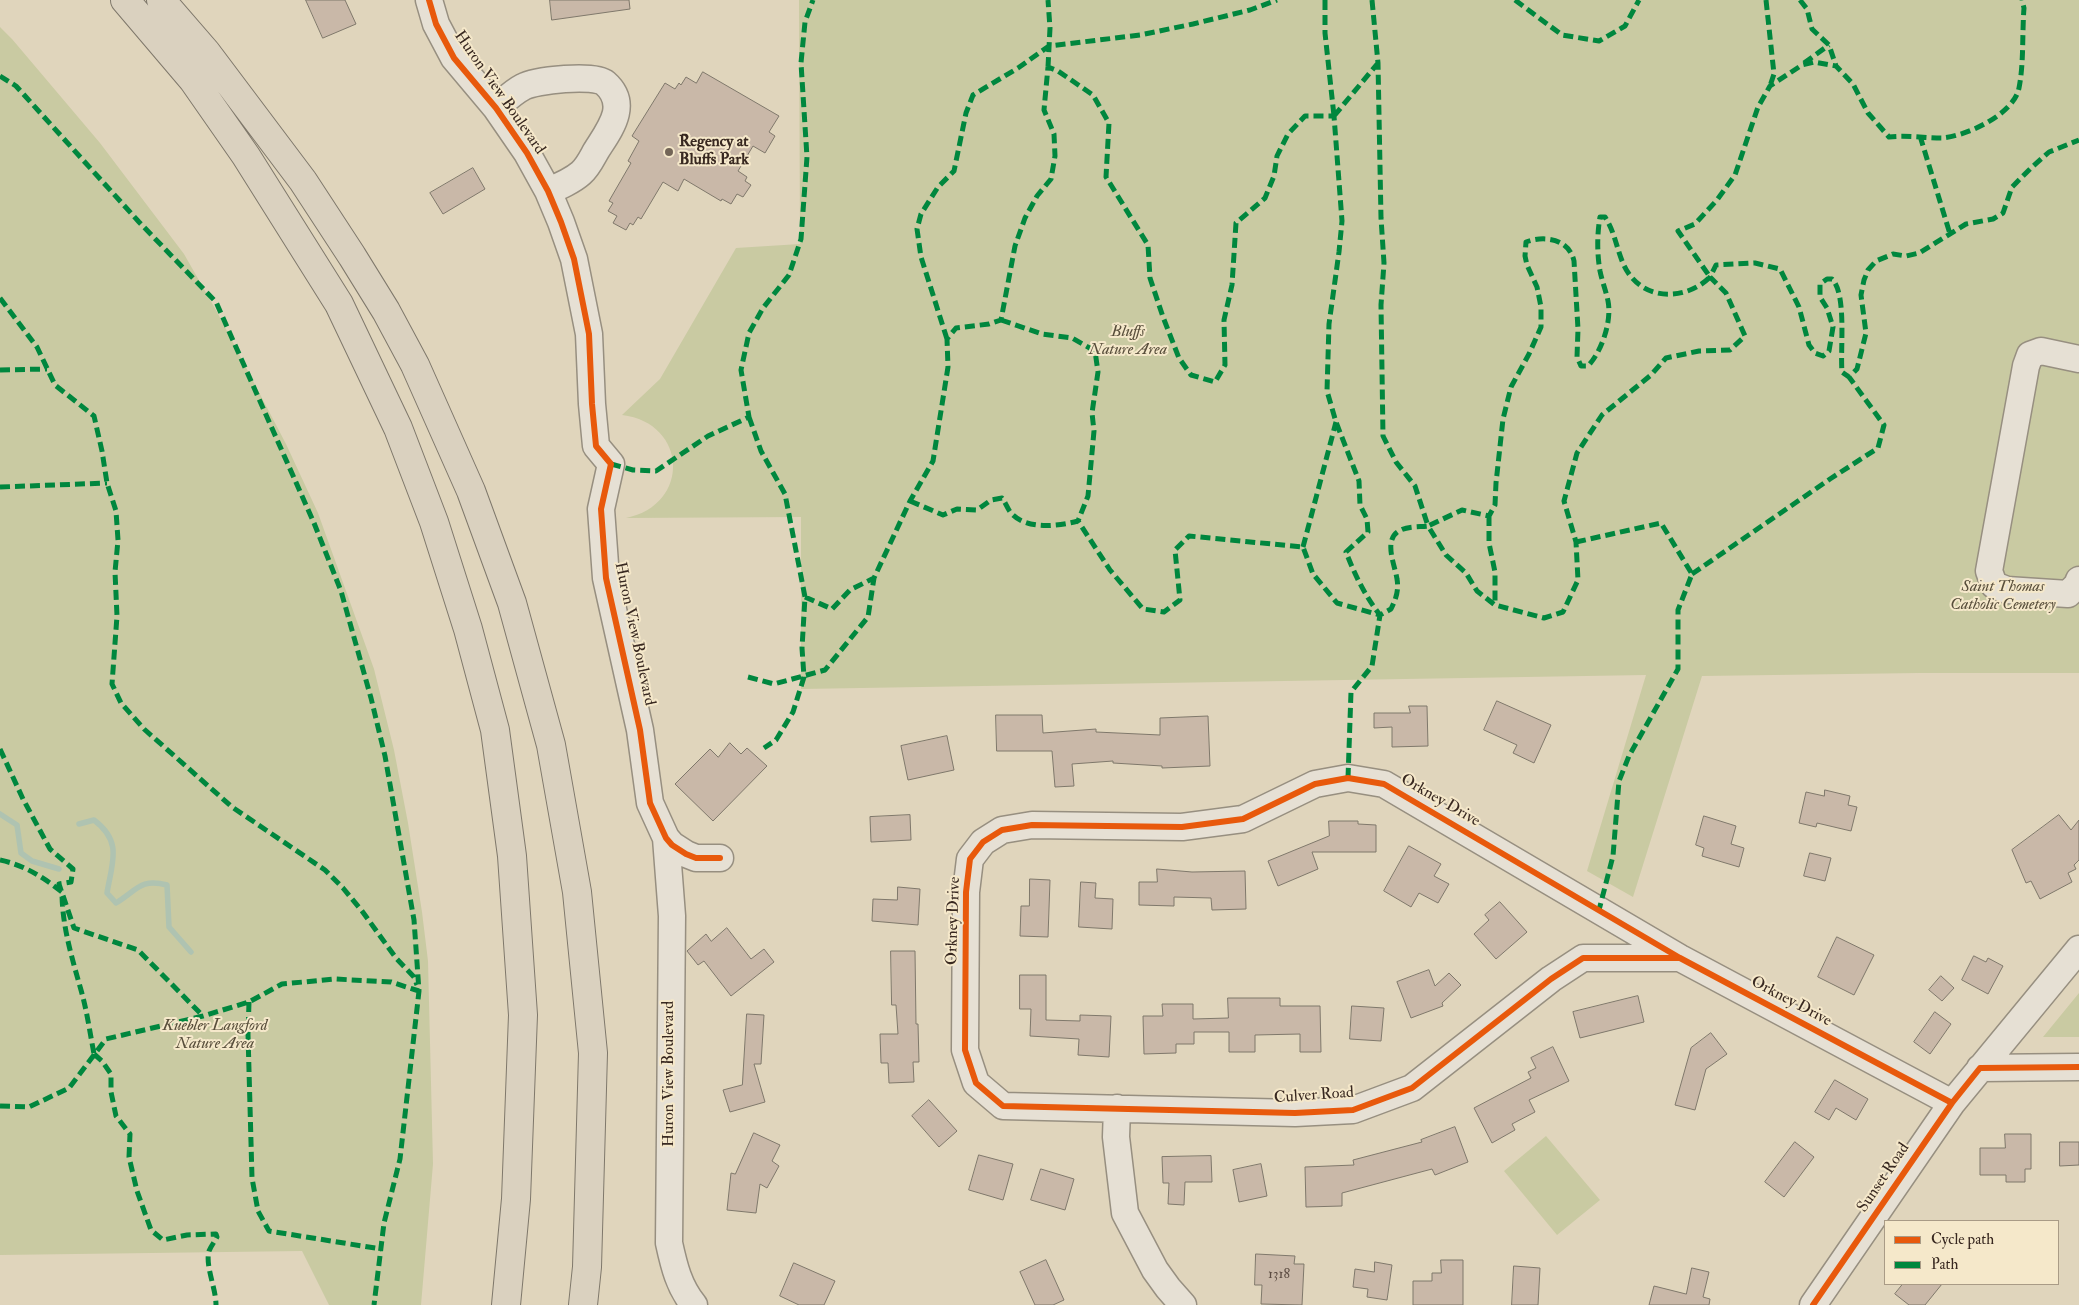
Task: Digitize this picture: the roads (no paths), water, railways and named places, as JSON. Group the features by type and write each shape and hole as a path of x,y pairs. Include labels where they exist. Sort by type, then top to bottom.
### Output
{"highway":[{"path":"125,0 193,80 246,156 339,304 398,428 434,522 468,629 495,730 512,856 523,1015 516,1199 506,1305"},
{"path":"161,0 206,52 302,181 386,310 414,365 471,491 512,603 550,744 577,892 593,1053 587,1267 583,1305"}],"street":[{"name":"Huron View Boulevard","path":"429,0 436,24 454,58 496,108 527,153 548,191 574,259 589,334 596,446 611,464 601,509 606,578 640,730 650,803 666,838 672,845 696,858 720,858"},
{"path":"496,108 523,86 537,82 594,78 605,82 613,94 617,108 616,119 584,171 573,180 548,191"},
{"path":"2079,359 2041,351 2030,355 2026,366 1989,571 1994,585 2007,590 2068,594 2077,585 2079,580"},
{"name":"Orkney Drive","path":"965,1050 966,892 970,859 983,842 1002,830 1032,825 1182,827 1243,819 1315,784 1348,778 1384,784 1680,958 1952,1103"},
{"name":"Huron View Boulevard","path":"666,838 672,916 669,1243 675,1272 687,1297 694,1305"},
{"name":"Sunset Road","path":"1813,1305 1952,1103 2079,949"},
{"name":"Culver Road","path":"965,1050 976,1083 1003,1106 1296,1113 1353,1110 1412,1088 1551,979 1583,958 1680,958"},
{"path":"1980,1068 2079,1067"},
{"path":"1117,1108 1116,1137 1125,1213 1155,1270 1183,1305"}],"waterway":[{"path":"0,814 17,825 21,853 32,861 59,869"},
{"path":"79,824 94,820 109,836 112,845 113,862 107,893 116,903 145,884 158,883 167,885 169,927 191,952"}],"place":[{"name":"Regency at Bluffs Park","path":"669,152"}],"park label":[{"name":"Bluffs Nature Area","path":"1128,342"},
{"name":"Saint Thomas Catholic Cemetery","path":"2003,597"},
{"name":"Kuebler Langford Nature Area","path":"215,1036"}]}
